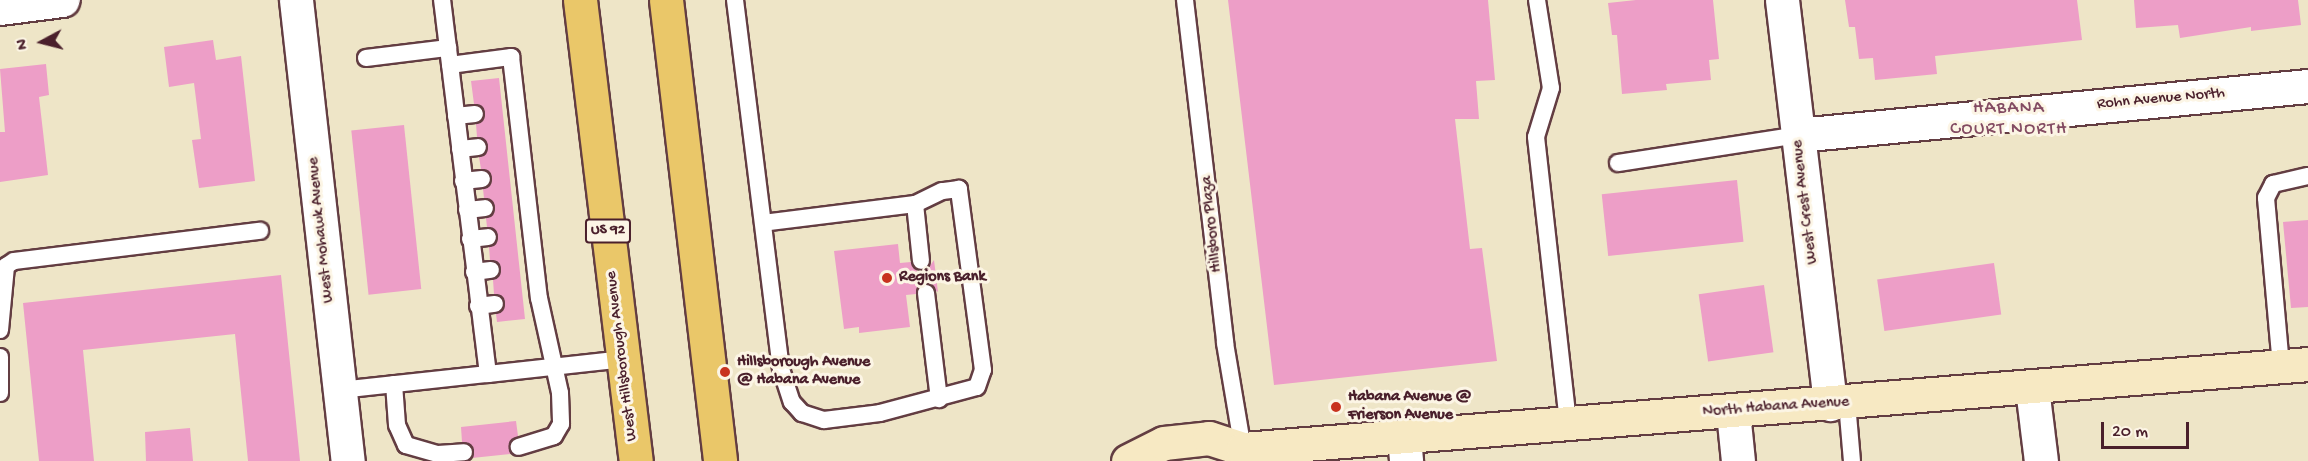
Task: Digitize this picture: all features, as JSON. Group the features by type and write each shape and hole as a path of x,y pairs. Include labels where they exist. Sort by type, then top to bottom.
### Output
{"main road":[{"name":"West Hillsborough Avenue","path":"580,0 636,461"},
{"path":"666,0 720,461"}],"street":[{"path":"0,8 62,0"},
{"name":"West Mohawk Avenue","path":"296,0 348,461"},
{"name":"West Crest Avenue","path":"1782,0 1798,135 1838,403"},
{"name":"Rohn Avenue North","path":"1798,135 2308,86"},
{"name":"North Habana Avenue","path":"1129,461 1164,444 1209,438 1232,455 1405,449 1568,424 2295,365"},
{"path":"2032,388 2041,461"},
{"path":"1733,412 1738,461"}],"lane":[{"path":"442,0 474,272 487,305 488,374"},
{"path":"735,0 781,369 792,402 802,413 813,419 836,419 970,391 981,381 975,309 959,189 942,192 915,204 764,223"},
{"name":"Hillsboro Plaza","path":"1185,0 1225,343 1232,455"},
{"path":"1537,0 1551,88 1536,137 1568,424"},
{"path":"366,58 512,57 510,110 531,299 554,368 561,424 554,436 519,447"},
{"path":"456,116 475,114"},
{"path":"1618,163 1798,135"},
{"path":"460,149 478,147"},
{"path":"2295,365 2266,198 2273,184 2308,177"},
{"path":"463,181 482,179"},
{"path":"915,204 921,261"},
{"path":"467,210 485,208"},
{"path":"0,330 6,266 14,261 260,231"},
{"path":"470,238 488,237"},
{"path":"474,272 492,270"},
{"path":"926,293 939,399"},
{"path":"0,357 1,392"},
{"path":"340,390 624,359"},
{"path":"394,384 397,425 406,445 438,454 464,452"},
{"path":"1838,403 1852,461"}],"building":[{"path":"1228,0 1488,0 1495,80 1476,81 1479,119 1455,119 1470,249 1482,248 1497,361 1274,385"},
{"path":"1636,0 1713,0 1719,59 1709,60 1711,80 1666,84 1667,90 1622,94 1617,35 1612,35 1608,3"},
{"path":"1845,0 2077,0 2082,40 1935,56 1937,74 1875,80 1873,58 1859,59 1855,27 1849,27"},
{"path":"2134,0 2298,0 2301,25 2251,31 2251,27 2180,38 2178,25 2136,28"},
{"path":"213,40 216,60 241,56 255,181 199,188 192,140 201,139 194,83 169,87 164,47"},
{"path":"46,64 49,95 39,97 48,175 0,182 0,132 5,132 0,69"},
{"path":"499,78 525,319 497,322 496,314 505,303 503,297 494,294 493,280 501,269 490,260 489,247 497,242 498,235 487,227 486,218 494,213 495,206 484,198 483,189 491,184 492,177 481,169 479,157 488,146 477,137 476,124 484,119 485,112 474,104 471,81"},
{"path":"404,125 421,289 369,295 351,131"},
{"path":"1737,180 1743,242 1608,256 1602,194"},
{"path":"2308,220 2308,307 2291,308 2283,222"},
{"name":"Regions Bank","path":"898,244 900,263 911,262 917,271 927,270 934,260 938,292 925,283 919,285 916,294 906,295 910,327 859,333 859,327 844,329 834,251"},
{"path":"1994,263 2001,314 1884,331 1877,279"},
{"path":"281,275 300,461 248,461 235,334 83,350 94,461 39,461 23,303"},
{"path":"1764,285 1773,352 1708,362 1699,294"},
{"path":"516,421 518,436 509,445 511,454 472,458 473,447 462,442 461,427"},
{"path":"190,428 193,461 146,461 145,432"}],"place":[{"name":"Regions Bank","path":"887,278"},
{"name":"Hillsborough Avenue @ Habana Avenue","path":"725,372"},
{"name":"Habana Avenue @ Frierson Avenue","path":"1336,407"}],"district":[{"name":"HABANA COURT NORTH","path":"2009,120"}]}
